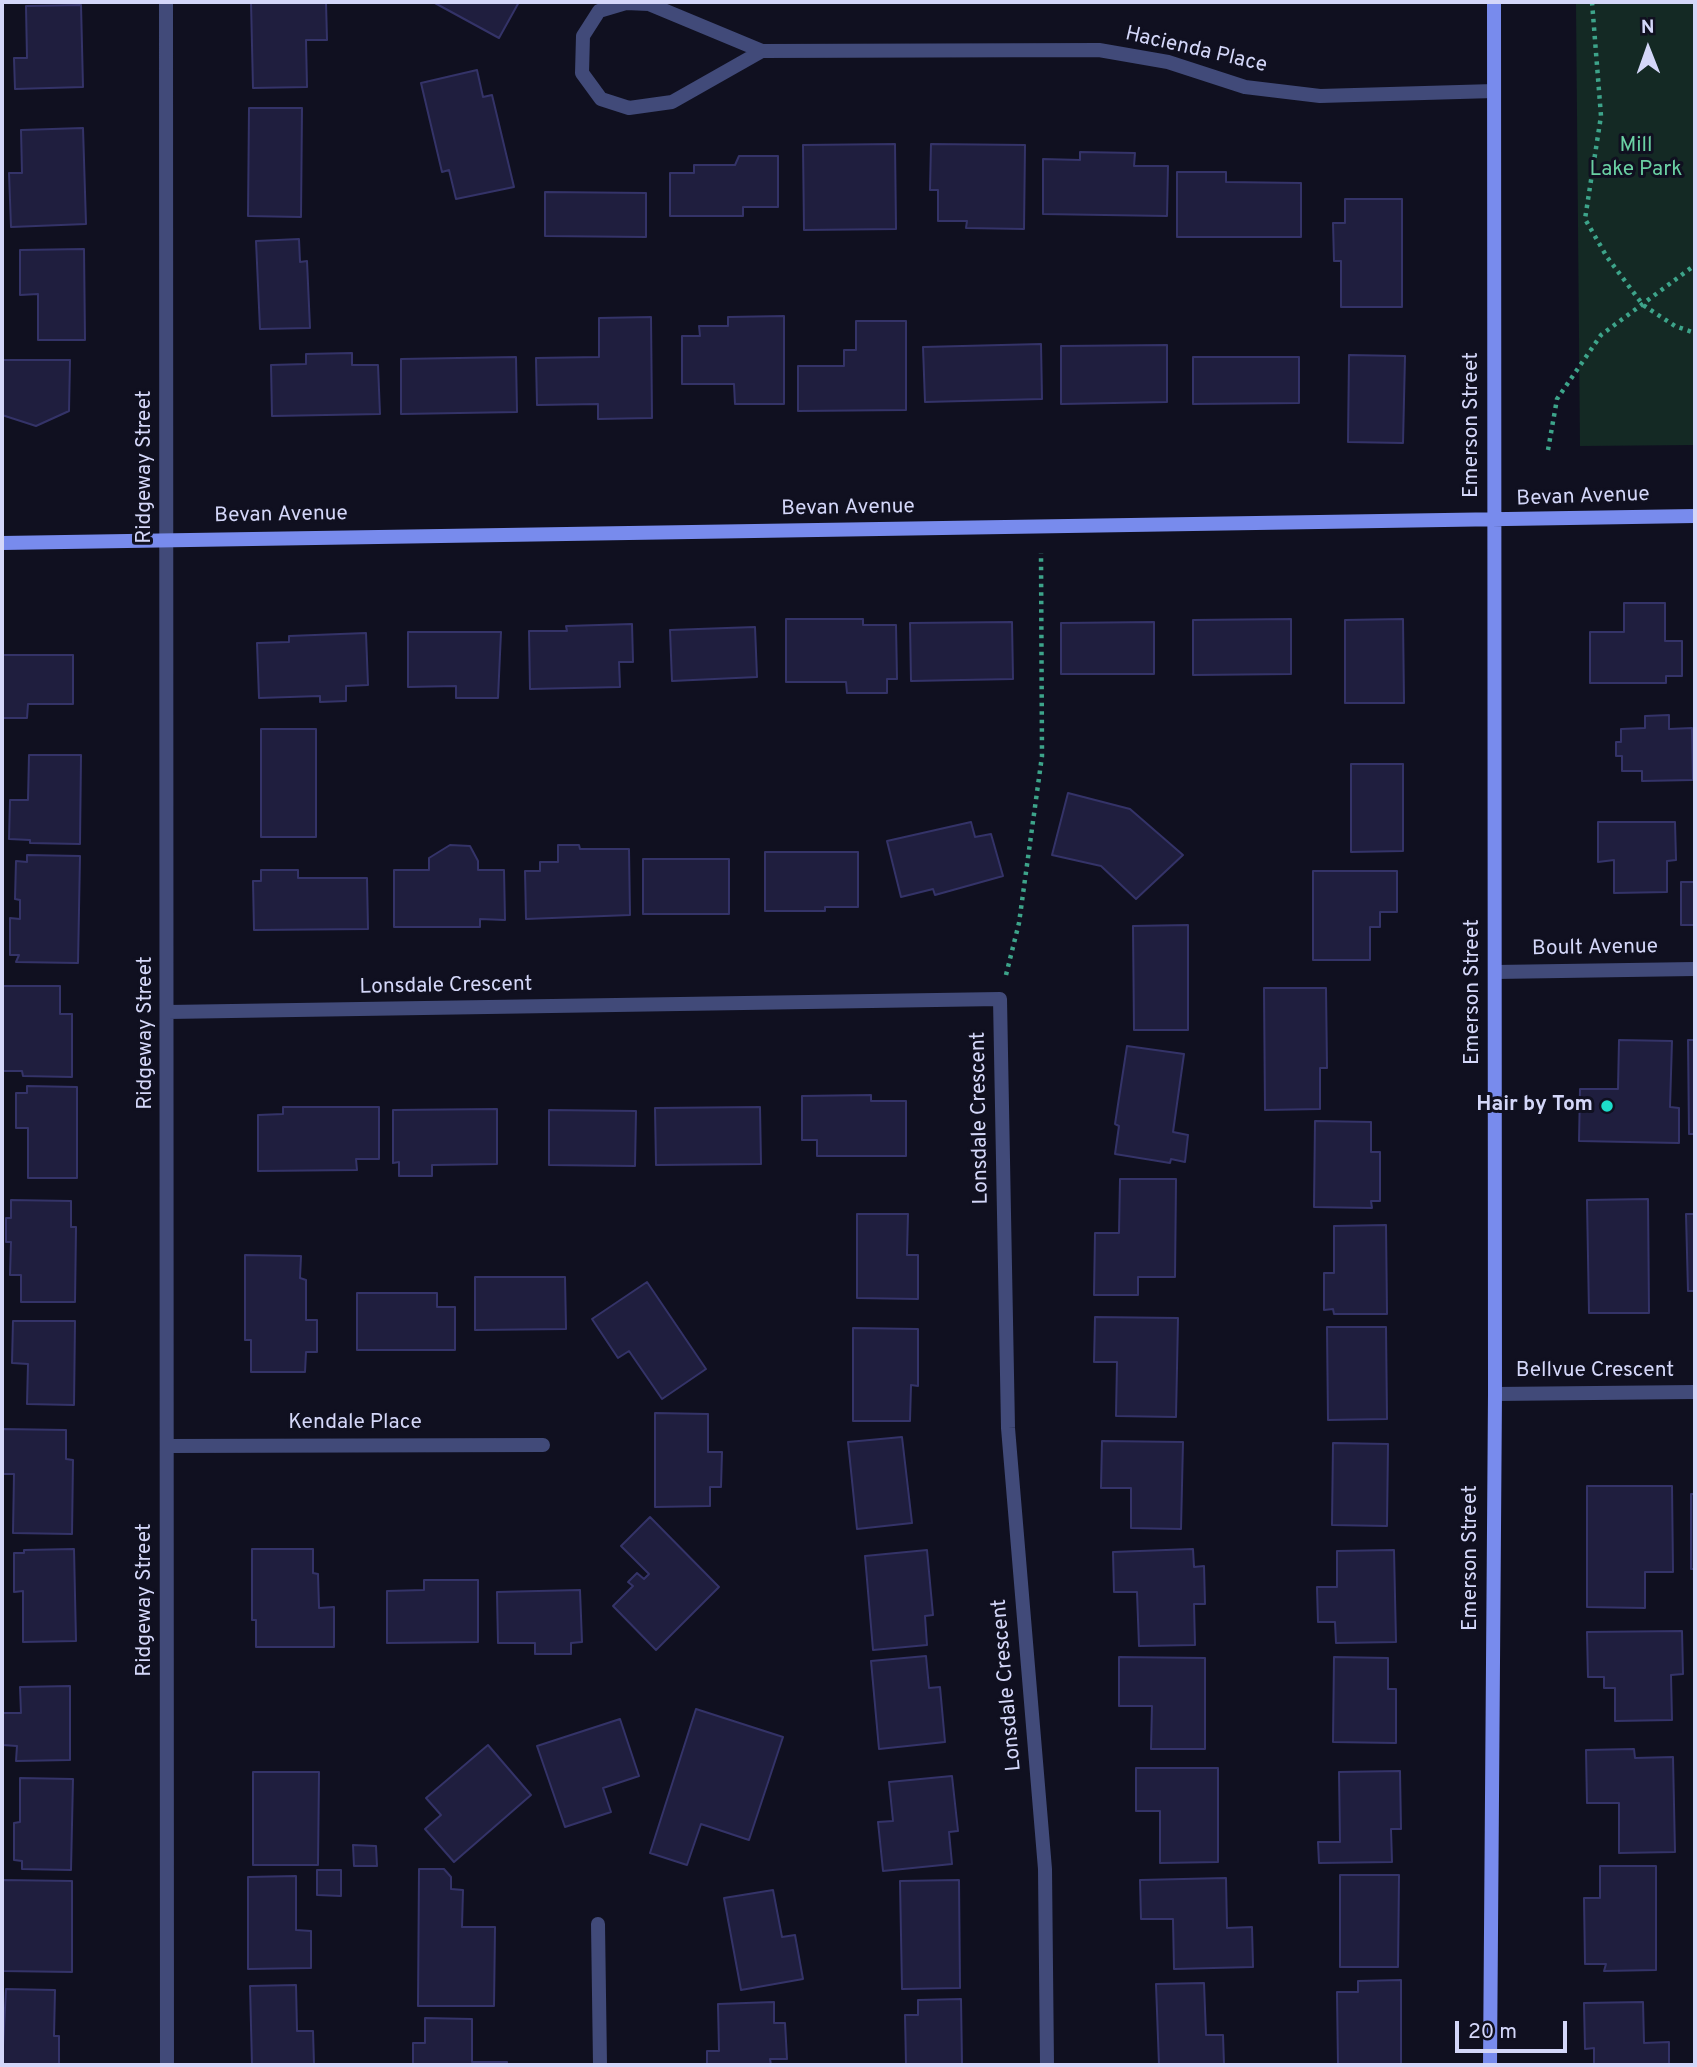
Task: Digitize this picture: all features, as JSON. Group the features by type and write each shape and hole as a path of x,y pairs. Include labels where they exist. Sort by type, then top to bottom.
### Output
{"main road":[{"name":"Emerson Street","path":"1490,2065 1495,972 1494,2"},
{"name":"Bevan Avenue","path":"2,543 1695,516"}],"street":[{"name":"Ridgeway Street","path":"166,2 167,2065"},
{"path":"626,3 649,4 762,51 672,102 661,104 629,107 601,99 582,73 583,36 598,11 626,3"},
{"name":"Hacienda Place","path":"762,51 1099,50 1168,62 1245,87 1320,96 1494,90"},
{"name":"Boult Avenue","path":"1495,972 1695,969"},
{"name":"Lonsdale Crescent","path":"168,1012 1000,999 1008,1428 1045,1869 1047,2065"},
{"name":"Bellvue Crescent","path":"1494,1394 1695,1392"},
{"name":"Kendale Place","path":"167,1446 543,1445"},
{"path":"598,1924 600,2065"}],"path":[{"path":"1592,2 1601,116 1585,219 1607,257 1643,305 1675,326 1695,333"},
{"path":"1548,450 1557,399 1601,335 1695,265"},
{"path":"1000,999 1019,922 1042,756 1041,528"}],"green space":[{"name":"Mill Lake Park","path":"1576,2 1695,2 1695,445 1580,446"}],"building":[{"path":"251,2 326,2 327,40 306,40 307,87 253,88"},
{"path":"433,2 519,2 499,38"},
{"path":"81,5 83,87 15,89 14,58 27,58 26,6"},
{"path":"477,70 483,97 492,95 514,187 456,199 449,170 442,172 421,83"},
{"path":"249,108 302,108 301,217 248,216"},
{"path":"83,128 86,224 11,227 9,173 22,173 21,130"},
{"path":"895,144 896,229 804,230 803,145"},
{"path":"931,144 1025,145 1024,229 966,228 967,221 938,221 938,190 930,190"},
{"path":"1080,152 1135,153 1134,166 1168,166 1167,216 1043,214 1043,159 1080,160"},
{"path":"739,156 778,156 778,207 743,207 743,216 670,216 670,173 694,173 694,165 735,165"},
{"path":"1177,172 1226,172 1226,182 1301,183 1301,237 1177,237"},
{"path":"545,192 646,193 646,237 545,236"},
{"path":"1345,199 1402,199 1402,307 1341,307 1341,261 1334,261 1333,223 1345,223"},
{"path":"299,239 300,262 307,261 310,328 260,329 256,241"},
{"path":"84,249 85,340 38,340 38,294 20,295 20,250"},
{"path":"784,316 784,404 735,404 734,384 682,384 682,336 700,336 699,326 728,326 728,317"},
{"path":"651,317 652,418 598,419 598,404 537,405 536,358 599,357 599,318"},
{"path":"856,321 906,321 906,410 798,411 798,366 844,366 844,350 856,350"},
{"path":"1041,344 1042,399 925,402 923,347"},
{"path":"1167,345 1167,402 1061,404 1061,346"},
{"path":"352,353 352,365 378,365 380,414 272,416 271,365 306,364 306,354"},
{"path":"1349,355 1405,356 1403,443 1348,442"},
{"path":"516,357 517,412 401,414 401,359"},
{"path":"1193,357 1299,357 1299,403 1193,404"},
{"path":"2,360 70,360 69,411 36,426 2,415"},
{"path":"1624,603 1665,603 1665,641 1682,641 1682,676 1666,676 1666,683 1590,683 1590,632 1624,632"},
{"path":"786,619 863,619 863,625 896,625 897,679 887,679 887,693 847,693 846,682 786,682"},
{"path":"1291,619 1291,674 1193,675 1193,620"},
{"path":"1403,619 1404,703 1345,703 1345,620"},
{"path":"1012,622 1013,679 911,681 910,623"},
{"path":"1154,622 1154,674 1061,674 1061,623"},
{"path":"632,624 633,662 619,662 620,687 530,689 529,631 567,631 566,626"},
{"path":"755,627 757,677 672,681 670,630"},
{"path":"408,632 501,632 498,698 456,698 456,686 408,687"},
{"path":"366,633 368,685 346,686 346,701 320,702 320,696 259,698 257,643 289,642 289,636"},
{"path":"2,655 73,655 73,704 28,704 27,718 2,718"},
{"path":"1669,715 1669,729 1692,728 1693,780 1642,781 1642,771 1622,771 1622,756 1616,756 1616,742 1621,742 1621,729 1645,728 1645,716"},
{"path":"261,729 316,729 316,837 261,837"},
{"path":"29,755 81,755 80,844 30,843 30,840 9,839 10,800 28,800"},
{"path":"1351,764 1403,764 1403,851 1351,852"},
{"path":"1068,793 1130,809 1183,855 1136,899 1101,866 1052,855"},
{"path":"971,822 975,837 991,834 1003,876 935,895 933,889 901,897 887,841"},
{"path":"1598,822 1675,822 1676,860 1667,861 1667,892 1614,893 1614,860 1598,862"},
{"path":"450,845 470,846 478,861 478,870 504,870 505,920 480,919 480,927 394,927 394,870 429,870 429,858"},
{"path":"558,845 579,845 580,849 629,849 630,915 526,919 525,871 540,871 540,862 558,862"},
{"path":"765,852 858,852 858,907 825,907 825,911 765,911"},
{"path":"27,855 80,856 78,963 16,962 19,955 10,955 10,918 20,919 20,900 15,899 16,861 27,862"},
{"path":"643,859 729,859 729,914 643,914"},
{"path":"261,870 298,870 298,878 367,878 368,929 254,930 253,881 261,881"},
{"path":"1313,871 1397,871 1397,912 1380,912 1380,927 1370,927 1370,960 1313,960"},
{"path":"1681,882 1695,882 1695,925 1681,925"},
{"path":"1188,925 1188,1030 1134,1030 1133,926"},
{"path":"2,986 60,986 60,1014 72,1014 72,1077 23,1076 22,1071 2,1071"},
{"path":"1264,988 1326,988 1327,1068 1320,1068 1320,1109 1265,1110"},
{"path":"1619,1040 1672,1041 1670,1107 1679,1108 1679,1143 1579,1141 1580,1089 1618,1089"},
{"path":"1688,1040 1695,1040 1695,1134 1689,1134"},
{"path":"1127,1046 1184,1054 1173,1132 1188,1135 1185,1162 1171,1159 1170,1163 1115,1154 1119,1126 1115,1124"},
{"path":"27,1086 77,1087 77,1178 28,1178 28,1128 16,1128 16,1093 27,1093"},
{"path":"871,1095 871,1101 906,1101 906,1156 817,1156 817,1140 802,1140 802,1096"},
{"path":"283,1107 379,1107 379,1159 356,1159 357,1170 258,1171 258,1115 283,1114"},
{"path":"760,1107 761,1164 656,1165 655,1108"},
{"path":"497,1109 497,1164 432,1165 432,1176 399,1176 399,1162 393,1163 393,1110"},
{"path":"549,1110 636,1111 635,1166 549,1165"},
{"path":"1315,1121 1371,1122 1371,1152 1380,1152 1380,1201 1371,1201 1372,1208 1314,1207"},
{"path":"1120,1179 1176,1179 1175,1277 1138,1277 1138,1295 1094,1295 1095,1233 1119,1233"},
{"path":"1648,1199 1649,1313 1589,1313 1587,1200"},
{"path":"11,1200 71,1201 71,1227 76,1227 75,1302 21,1302 21,1275 10,1275 11,1242 6,1242 6,1218 11,1218"},
{"path":"857,1214 908,1214 907,1255 918,1255 918,1299 857,1298"},
{"path":"1686,1214 1695,1214 1695,1291 1688,1291"},
{"path":"1386,1225 1387,1314 1334,1314 1333,1309 1324,1310 1324,1273 1334,1273 1334,1226"},
{"path":"245,1255 301,1256 300,1278 306,1280 306,1320 317,1320 317,1352 306,1352 305,1372 251,1372 251,1340 245,1340"},
{"path":"475,1277 565,1277 566,1329 475,1330"},
{"path":"647,1282 706,1369 662,1399 629,1351 618,1358 592,1319"},
{"path":"357,1293 437,1293 437,1307 455,1307 455,1350 357,1350"},
{"path":"1095,1317 1178,1318 1176,1417 1116,1416 1117,1362 1094,1362"},
{"path":"13,1321 75,1321 74,1405 27,1404 28,1364 12,1363"},
{"path":"1327,1327 1386,1327 1387,1419 1328,1420"},
{"path":"853,1328 918,1329 918,1386 911,1385 910,1421 853,1421"},
{"path":"655,1413 708,1414 708,1452 722,1452 721,1487 710,1487 710,1506 655,1507"},
{"path":"2,1429 66,1430 66,1459 73,1460 72,1534 13,1533 14,1474 2,1474"},
{"path":"902,1437 912,1523 857,1529 848,1442"},
{"path":"1102,1441 1183,1442 1181,1529 1131,1528 1131,1488 1101,1488"},
{"path":"1333,1443 1388,1444 1387,1526 1332,1525"},
{"path":"1587,1486 1672,1486 1673,1572 1645,1572 1645,1608 1587,1607"},
{"path":"1691,1494 1695,1494 1695,1569 1691,1569"},
{"path":"650,1517 719,1587 656,1650 613,1606 633,1586 628,1582 637,1573 644,1579 649,1574 621,1546"},
{"path":"74,1549 76,1641 23,1642 23,1591 14,1592 14,1553 24,1553 24,1550"},
{"path":"252,1549 313,1549 313,1573 318,1574 319,1608 334,1607 334,1647 256,1647 256,1620 252,1620"},
{"path":"1193,1549 1194,1567 1204,1566 1205,1604 1194,1604 1195,1645 1139,1646 1137,1592 1114,1592 1113,1552"},
{"path":"927,1550 933,1615 925,1616 927,1645 873,1650 865,1556"},
{"path":"1394,1550 1396,1642 1336,1643 1335,1622 1318,1622 1317,1587 1337,1587 1337,1551"},
{"path":"424,1580 478,1580 478,1642 387,1643 387,1591 424,1590"},
{"path":"580,1590 582,1642 571,1643 571,1654 535,1654 535,1643 498,1643 497,1592"},
{"path":"1682,1631 1683,1674 1671,1675 1672,1720 1615,1721 1615,1688 1604,1688 1604,1677 1588,1677 1587,1632"},
{"path":"926,1656 929,1688 940,1687 945,1742 879,1749 871,1661"},
{"path":"1119,1657 1205,1658 1205,1749 1151,1749 1152,1706 1119,1706"},
{"path":"1334,1657 1388,1658 1388,1689 1396,1689 1396,1743 1333,1742"},
{"path":"70,1686 70,1760 16,1761 17,1746 2,1745 2,1713 21,1713 20,1687"},
{"path":"696,1709 783,1737 749,1840 701,1824 687,1865 650,1853"},
{"path":"620,1719 639,1776 603,1788 611,1812 565,1827 537,1746"},
{"path":"488,1745 531,1795 454,1862 425,1829 441,1815 426,1798"},
{"path":"1634,1749 1635,1758 1673,1757 1675,1852 1619,1853 1619,1803 1587,1803 1586,1750"},
{"path":"1136,1768 1218,1768 1218,1862 1160,1863 1160,1811 1136,1811"},
{"path":"1400,1771 1401,1829 1391,1829 1392,1862 1319,1863 1318,1842 1340,1842 1339,1772"},
{"path":"253,1772 319,1772 318,1865 253,1865"},
{"path":"952,1776 958,1831 949,1832 952,1864 883,1871 878,1822 893,1821 889,1782"},
{"path":"20,1778 73,1779 71,1870 22,1869 22,1861 14,1860 14,1823 20,1822"},
{"path":"353,1845 376,1846 377,1866 354,1866"},
{"path":"1600,1866 1656,1866 1656,1970 1604,1971 1606,1964 1585,1964 1584,1898 1600,1898"},
{"path":"419,1869 444,1869 451,1877 451,1889 463,1890 462,1927 495,1927 494,2006 418,2006"},
{"path":"317,1870 341,1870 341,1896 317,1895"},
{"path":"1340,1875 1399,1875 1398,1967 1340,1967"},
{"path":"296,1876 296,1930 311,1931 311,1968 248,1969 248,1877"},
{"path":"1226,1878 1227,1928 1252,1927 1253,1967 1174,1969 1173,1919 1141,1919 1140,1880"},
{"path":"2,1880 72,1881 72,1972 2,1971"},
{"path":"959,1880 960,1988 902,1989 900,1881"},
{"path":"773,1890 782,1937 795,1935 803,1979 741,1990 724,1898"},
{"path":"1401,1980 1401,2065 1338,2065 1337,1992 1358,1992 1358,1981"},
{"path":"1204,1983 1206,2035 1223,2035 1224,2065 1159,2065 1156,1984"},
{"path":"296,1985 297,2031 313,2031 314,2065 252,2065 250,1986"},
{"path":"6,1989 55,1990 54,2036 59,2036 59,2065 2,2065"},
{"path":"961,1999 962,2065 906,2065 905,2015 918,2015 918,2000"},
{"path":"774,2002 774,2023 785,2023 787,2059 770,2059 771,2065 707,2065 707,2051 719,2051 718,2004"},
{"path":"1643,2002 1644,2043 1669,2042 1669,2065 1594,2065 1594,2048 1585,2049 1584,2003"},
{"path":"425,2018 472,2019 472,2062 507,2062 507,2065 413,2065 413,2043 425,2043"}],"place":[{"name":"Hair by Tom","path":"1607,1106"}]}
